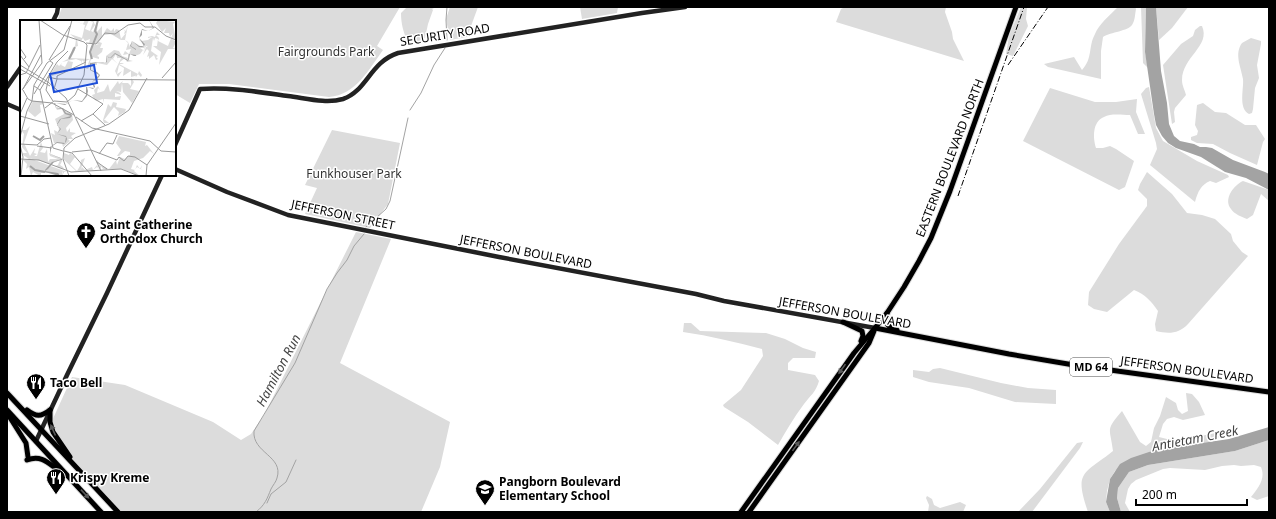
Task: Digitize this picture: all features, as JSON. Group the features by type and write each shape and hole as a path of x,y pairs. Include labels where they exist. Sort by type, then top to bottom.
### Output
{"main road":[{"path":"53,20 58,7"},
{"name":"SECURITY ROAD","path":"176,143 200,89 228,88 315,99 336,100 353,94 378,64 390,55 685,7"},
{"name":"EASTERN BOULEVARD NORTH","path":"742,512 760,489 763,481 854,353 876,328 920,261 942,214 1016,7"},
{"path":"7,86 20,68"},
{"path":"7,104 20,110"},
{"name":"JEFFERSON STREET","path":"176,169 227,192 288,216 418,241"},
{"path":"36,441 162,176"},
{"name":"JEFFERSON BOULEVARD","path":"418,241 724,301 876,328 1009,354 1074,365 1269,392"},
{"path":"886,313 887,324 891,328 915,336"},
{"path":"843,322 860,329 863,333 854,353"},
{"name":"EASTERN BOULEVARD NORTH","path":"749,512 869,343 876,328"},
{"path":"7,393 118,512"},
{"path":"16,402 36,416 42,416 50,410"},
{"path":"7,410 101,512"},
{"path":"50,410 50,422 53,432 80,471"},
{"path":"7,414 26,443 28,459 35,457 41,458 69,476"},
{"path":"765,490 767,482 781,461 781,455"}],"green space":[{"name":"Fairgrounds Park","path":"62,7 400,7 377,46 383,50 361,80 347,91 329,97 229,84 199,84 190,103 176,95 176,20 58,19"},
{"path":"407,7 436,7 432,9 433,10 425,38 418,42 407,40 404,33 401,13"},
{"path":"450,7 478,7 467,37 450,40 446,19"},
{"path":"580,7 618,7 617,13 582,19"},
{"path":"845,7 946,7 945,12 953,39 964,61 836,22 841,9"},
{"path":"1021,7 1027,7 1026,19 1028,26 1013,56 1006,54 1009,36"},
{"path":"1118,7 1135,7 1134,19 1130,27 1103,37 1101,51 1101,79 1048,67 1044,64 1074,57 1082,70 1088,61 1093,39 1097,30"},
{"path":"1141,7 1146,7 1145,52 1148,68 1143,63"},
{"path":"1156,7 1188,7 1172,28 1159,40"},
{"path":"1202,26 1204,33 1203,40 1183,72 1182,82 1186,95 1175,108 1175,122 1172,124 1163,65 1181,44 1193,36 1195,30"},
{"path":"1251,38 1261,41 1261,44 1257,65 1259,78 1255,88 1252,113 1249,114 1244,107 1242,98 1243,79 1238,52 1242,43"},
{"path":"1149,87 1156,128 1163,141 1197,161 1228,175 1229,177 1216,183 1210,181 1204,184 1195,202 1150,165 1157,149 1141,94 1146,88"},
{"path":"1050,88 1095,102 1116,102 1137,99 1136,112 1145,134 1138,134 1130,115 1113,115 1100,119 1095,126 1094,131 1096,148 1110,146 1134,161 1125,187 1119,190 1023,141"},
{"path":"1203,103 1215,112 1226,113 1245,125 1256,125 1265,139 1257,165 1213,144 1197,143 1191,140 1191,137 1197,135 1198,131 1195,125 1197,105"},
{"name":"Funkhouser Park","path":"332,130 400,143 388,204 370,228 305,214 317,188 305,185"},
{"path":"1147,172 1172,194 1187,213 1215,219 1231,234 1233,241 1242,252 1248,256 1188,324 1181,330 1173,332 1165,333 1156,331 1155,324 1158,311 1148,299 1134,290 1107,312 1094,309 1088,305 1089,292 1119,244 1147,206 1147,199 1138,190"},
{"path":"1243,181 1269,190 1269,201 1261,194 1253,215 1247,219 1232,211 1228,201 1233,189"},
{"path":"356,232 391,239 340,363 450,422 440,467 421,512 119,512 95,490 58,442 51,423 72,377 125,385 213,422 241,440 251,434 264,415"},
{"path":"684,323 691,323 700,331 766,333 816,352 815,358 793,358 788,363 788,370 815,375 819,381 815,391 797,414 778,445 723,405 741,390 763,356 762,349 723,339 683,332"},
{"path":"940,368 1001,383 1028,388 1056,390 1056,404 1015,402 969,388 929,382 913,377 913,370 929,372 933,369"},
{"path":"1186,393 1192,394 1199,402 1205,415 1183,420 1174,417 1167,419 1163,424 1159,437 1175,441 1216,433 1219,437 1210,442 1155,450 1115,471 1110,479 1107,491 1106,502 1110,512 1088,512 1082,489 1082,481 1088,470 1113,451 1110,430 1117,417 1122,411 1140,442 1146,446 1151,442 1154,428 1160,416 1166,397 1176,403 1178,410 1182,414 1188,411"},
{"path":"1269,440 1269,496 1257,500 1251,497 1263,475 1261,467 1254,465 1222,466 1205,470 1170,468 1163,469 1136,480 1131,484 1128,489 1125,503 1130,512 1121,512 1117,498 1118,488 1129,472 1148,465 1235,451"},
{"path":"1083,442 1032,512 1018,512 1040,489 1077,443"},
{"path":"927,496 932,499 934,505 940,508 960,502 966,505 963,512 928,512 929,505 926,498"}],"shaded area":[{"path":"1146,7 1156,7 1161,71 1169,124 1174,136 1180,141 1200,147 1212,148 1233,160 1269,174 1269,190 1246,178 1225,172 1201,157 1176,148 1168,143 1162,136 1156,125 1145,52"},
{"name":"Antietam Creek","path":"1269,427 1269,440 1235,451 1148,465 1129,472 1118,488 1117,498 1121,512 1110,512 1106,502 1110,479 1120,464 1131,458 1155,450 1229,439"}],"waterway":[{"name":"Hamilton Run","path":"447,7 447,40"},
{"name":"Hamilton Run","path":"410,110 421,93 434,65 445,48"},
{"name":"Hamilton Run","path":"366,227 386,209 390,201 408,118"},
{"name":"Hamilton Run","path":"256,512 262,507 267,499 277,479 278,471 276,464 258,445 254,431 295,363 327,289 347,260 354,246 364,234"},
{"path":"267,503 271,494 286,482 296,460"}],"railway":[{"path":"958,196 1024,7"},
{"path":"1008,65 1048,7"}],"place":[{"name":"Saint Catherine Orthodox Church","path":"86,249"},
{"name":"Taco Bell","path":"36,400"},
{"name":"Krispy Kreme","path":"56,495"},
{"name":"Pangborn Boulevard Elementary School","path":"485,506"}]}
